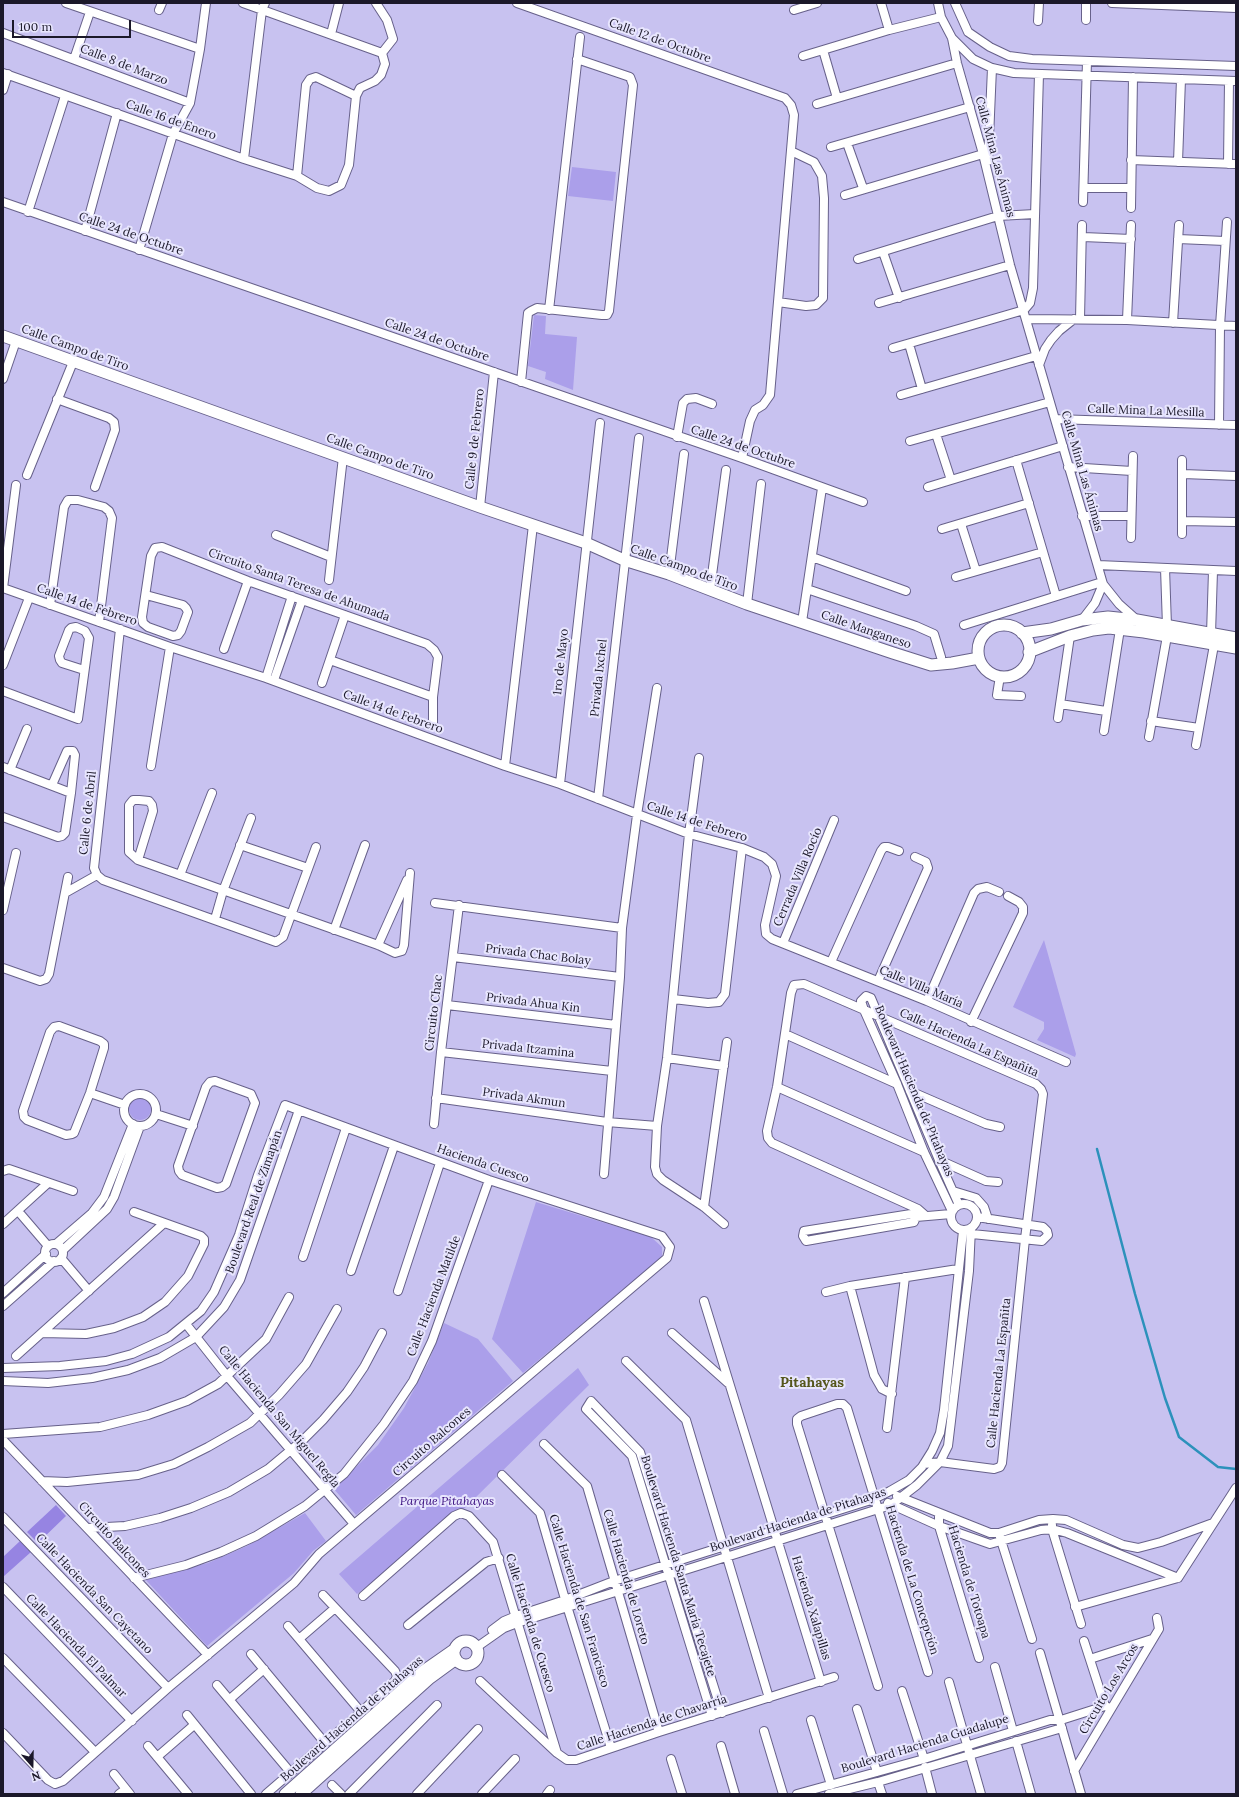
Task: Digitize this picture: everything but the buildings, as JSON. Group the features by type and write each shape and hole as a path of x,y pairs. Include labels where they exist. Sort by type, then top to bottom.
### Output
{"street":[{"path":"66,3 200,49"},
{"path":"139,250 173,134 190,103 200,49 206,3"},
{"path":"243,3 264,6 331,34 382,52"},
{"path":"331,34 339,3"},
{"path":"376,3 388,20 393,39 382,52"},
{"name":"Calle 12 de Octubre","path":"517,3 785,98 791,105 794,115 791,151"},
{"path":"881,3 889,30"},
{"name":"Calle Mina Las Ánimas","path":"938,3 942,17 952,38 957,63 983,154 1010,265 1102,583 1118,604 1142,625"},
{"path":"955,3 968,32 990,47 1009,56 1032,59 1236,66"},
{"path":"1038,21 1039,3"},
{"path":"1086,3 1086,20"},
{"path":"1112,3 1236,8"},
{"path":"794,10 812,4"},
{"path":"244,159 264,6"},
{"path":"74,59 90,12"},
{"path":"803,56 889,30 942,17"},
{"name":"Calle 8 de Marzo","path":"3,33 190,103"},
{"path":"549,310 580,37"},
{"path":"952,38 973,59 992,68 1014,73 1233,81 1232,164 1131,160"},
{"path":"823,50 836,98"},
{"path":"297,176 306,85 310,79 316,77 356,96 360,88 375,81 381,75 385,64 382,52"},
{"path":"521,382 528,313 537,308 602,315 607,315 609,311 633,85 630,77 577,59"},
{"path":"1083,202 1087,61"},
{"path":"817,104 957,63"},
{"path":"987,170 992,68"},
{"path":"3,90 5,73"},
{"name":"Calle 16 de Enero","path":"5,73 65,96 117,113 244,159 297,176 317,188 329,191 341,185 349,165 356,96"},
{"path":"893,348 1024,310 1030,303 1033,288 1039,74"},
{"path":"1131,208 1132,77"},
{"path":"1178,162 1181,79"},
{"path":"28,212 65,96"},
{"path":"831,147 970,107"},
{"path":"85,231 117,113"},
{"path":"847,142 863,188"},
{"path":"742,458 750,421 755,410 763,405 770,395 778,302 791,151 814,162 822,176 824,198 822,298 816,305 806,306 778,302"},
{"path":"845,195 863,188 983,154"},
{"path":"1084,188 1131,188"},
{"name":"Calle 24 de Octubre","path":"3,202 28,212 494,372 677,437 742,458 863,502"},
{"path":"858,259 998,216 1035,214"},
{"path":"1219,425 1220,326 1227,222"},
{"path":"1127,320 1132,224"},
{"path":"1077,319 1083,237 1082,225"},
{"path":"1173,323 1179,225"},
{"path":"1083,237 1131,239"},
{"path":"1178,239 1225,241"},
{"path":"883,252 899,298"},
{"path":"879,304 1010,265"},
{"path":"1026,319 1127,320 1236,326"},
{"path":"1039,365 1045,349 1051,340 1059,331 1077,319"},
{"name":"Calle Campo de Tiro","path":"3,336 343,457 480,508 586,543 624,560 711,585 747,604"},
{"path":"3,379 16,341"},
{"path":"909,344 922,389"},
{"path":"901,395 1036,356"},
{"path":"27,475 73,362"},
{"name":"Calle 9 de Febrero","path":"480,508 494,372"},
{"path":"677,437 683,403 687,399 696,398 712,404"},
{"path":"57,399 108,418 114,422 114,430 95,487"},
{"path":"910,441 1050,402"},
{"name":"Calle Mina La Mesilla","path":"1055,419 1236,425"},
{"name":"1ro de Mayo","path":"560,784 600,423"},
{"path":"936,434 951,480"},
{"name":"Privada Ixchel","path":"598,799 639,438"},
{"path":"928,487 1063,446"},
{"path":"669,574 684,454"},
{"path":"1131,538 1133,456"},
{"path":"329,580 343,457"},
{"path":"1016,460 1056,596"},
{"path":"1182,460 1182,534"},
{"path":"1068,467 1132,471"},
{"path":"711,585 726,470"},
{"path":"1183,474 1236,476"},
{"path":"747,604 761,484"},
{"path":"3,588 16,485"},
{"path":"802,622 822,488"},
{"path":"50,605 64,507 68,500 78,500 104,507 109,511 112,518 99,622"},
{"path":"942,529 1029,504"},
{"path":"1082,516 1131,516"},
{"path":"1182,521 1236,522"},
{"path":"961,524 976,571"},
{"path":"505,766 532,525"},
{"path":"276,535 331,557"},
{"name":"Circuito Santa Teresa de Ahumada","path":"146,595 151,556 155,548 162,547 248,581 427,644 434,650 438,657 433,697"},
{"path":"956,577 1043,552"},
{"path":"812,557 906,592"},
{"path":"1098,565 1236,571"},
{"path":"1149,737 1167,631 1165,568"},
{"path":"1196,746 1213,639 1213,571"},
{"path":"224,649 248,581"},
{"path":"964,625 1102,583"},
{"path":"1082,620 1094,603 1102,583"},
{"name":"Calle 14 de Febrero","path":"3,588 120,630 270,679 505,766 560,784 689,834 742,848 764,857 772,864 776,876 765,925 766,934"},
{"path":"807,589 916,626 934,634 941,657"},
{"path":"146,595 183,605 186,608 188,612 178,635 173,636 167,634 148,627 143,623 142,617 146,595"},
{"path":"270,679 292,596"},
{"path":"3,664 29,598"},
{"path":"270,679 302,600"},
{"name":"Calle Manganeso","path":"747,604 922,663 941,664 979,658"},
{"path":"322,683 345,615"},
{"path":"1022,633 1051,629 1082,620 1108,617 1167,631 1213,639 1236,648"},
{"path":"1009,625 1022,633 1026,638 1030,652 1028,660 1023,668 1017,673 1008,676 1000,676 987,670 979,658 978,650 982,636 994,626 1009,625"},
{"path":"1030,652 1070,636 1093,630 1142,625"},
{"path":"3,691 78,719 84,670 90,638 85,631 76,627 71,628 59,656 60,660 62,663 84,670"},
{"path":"1104,731 1120,628"},
{"name":"Calle 6 de Abril","path":"97,875 94,868 120,630"},
{"path":"1058,718 1070,636"},
{"path":"1213,639 1236,638"},
{"path":"151,766 170,647"},
{"path":"330,660 433,697 433,724"},
{"path":"1000,676 997,695 1021,696"},
{"path":"604,1174 607,1122 620,977 622,928 637,815 657,688"},
{"path":"1060,704 1106,711"},
{"path":"1151,721 1199,728"},
{"path":"27,729 7,768 71,793"},
{"path":"3,817 58,837 62,836 65,833 71,793 75,755 72,751 67,751 52,785"},
{"path":"699,758 689,834 667,1058 657,1126 655,1166 657,1174 704,1207 724,1224"},
{"path":"180,875 212,793"},
{"path":"138,860 153,811 152,805 149,801 133,800 129,805 129,852 138,860 378,945 395,953 402,951 404,945 410,873 378,945"},
{"path":"215,919 223,891 251,818"},
{"name":"Cerrada Villa Rocío","path":"783,943 834,820"},
{"path":"240,845 308,868"},
{"path":"334,930 365,845"},
{"path":"64,893 97,875 103,880 276,942 283,937 316,847"},
{"path":"831,962 881,851 884,847 888,847 899,851"},
{"path":"673,999 708,1003 719,1002 725,994 742,848"},
{"path":"3,910 16,853"},
{"path":"878,981 928,868 926,862 915,857"},
{"path":"3,968 40,981 46,979 49,974 68,877"},
{"path":"927,1001 974,893 978,889 987,887 999,892"},
{"path":"971,1022 1023,913 1023,907 1019,902 1008,896"},
{"path":"435,903 622,928"},
{"name":"Circuito Chac","path":"434,1124 441,1052 459,905"},
{"name":"Calle Villa María","path":"766,934 772,939 927,1001 971,1022 1066,1062"},
{"name":"Privada Chac Bolay","path":"453,957 620,977"},
{"name":"Calle Hacienda La Españita","path":"924,1464 940,1462 994,1469 1000,1468 1002,1463 1025,1239 1043,1094 1041,1089 1036,1084 804,984 794,984 791,993 777,1086 767,1131 768,1138 772,1143 918,1209 926,1216"},
{"name":"Boulevard Hacienda de Pitahayas","path":"951,1213 864,1010 861,1001 866,996 872,998 959,1205"},
{"name":"Privada Ahua Kin","path":"447,1005 616,1025"},
{"path":"59,1026 100,1041 104,1044 90,1093 74,1133 72,1134 66,1135 27,1120 24,1117 23,1111 50,1032 54,1027 59,1026"},
{"path":"786,1034 896,1084"},
{"path":"704,1207 727,1042"},
{"name":"Privada Itzamina","path":"441,1052 612,1071"},
{"path":"667,1058 724,1066"},
{"path":"215,1081 251,1094 254,1098 255,1103 226,1184 222,1188 217,1188 182,1175 179,1171 178,1166 193,1126 206,1087 210,1082 215,1081"},
{"path":"777,1086 924,1152"},
{"path":"910,1091 986,1124 1000,1127"},
{"path":"90,1093 125,1105"},
{"path":"141,1094 148,1096 154,1100 156,1114 147,1124 136,1125 128,1119 125,1112 125,1105 128,1099 134,1095 141,1094"},
{"name":"Privada Akmun","path":"436,1098 607,1122 657,1126"},
{"name":"Hacienda Cuesco","path":"285,1105 440,1163 662,1236 670,1247"},
{"name":"Boulevard Real de Zimapán","path":"3,1368 60,1366 106,1361 132,1354 169,1337 201,1311 214,1292 239,1235 258,1175 285,1105"},
{"name":"Boulevard Real de Zimapán","path":"3,1381 48,1382 92,1378 128,1370 160,1358 196,1336 224,1307 240,1280 299,1110"},
{"path":"156,1114 193,1126"},
{"path":"3,1293 50,1248 92,1213 104,1197 136,1125"},
{"path":"3,1306 59,1257 107,1208 114,1197 136,1125"},
{"path":"304,1257 346,1128"},
{"path":"351,1271 394,1146"},
{"path":"939,1160 986,1181 998,1182"},
{"path":"398,1291 440,1163"},
{"path":"3,1171 9,1169 73,1191"},
{"name":"Calle Hacienda Matilde","path":"134,1578 186,1566 256,1536 305,1506 344,1474 384,1424 413,1381 432,1341 489,1180"},
{"path":"3,1224 48,1183"},
{"path":"953,1191 976,1198 984,1207 988,1219"},
{"path":"916,1217 914,1222 806,1241 803,1236 804,1231 911,1214 916,1217 951,1213 959,1205 964,1204 972,1206 977,1213 976,1224 969,1231"},
{"path":"18,1211 90,1291"},
{"path":"43,1333 86,1334 114,1328 143,1317 165,1302 188,1276 204,1244 204,1238 134,1212"},
{"path":"951,1213 953,1225 956,1228 1042,1241 1048,1236 1047,1231 1043,1227 977,1217"},
{"path":"16,1356 163,1224"},
{"name":"Boulevard Hacienda de Pitahayas","path":"566,1603 614,1581 877,1497 890,1492 909,1480 924,1464 940,1433 944,1410 958,1269 969,1231"},
{"name":"Boulevard Hacienda de Pitahayas","path":"476,1646 517,1619 566,1603 617,1592 891,1505 917,1486 940,1462 948,1446 956,1392 969,1231"},
{"name":"Circuito Balcones","path":"3,1733 48,1780 55,1784 63,1781 168,1688 294,1583 319,1554 667,1258 670,1247"},
{"path":"50,1248 50,1260 59,1257"},
{"path":"826,1292 850,1286 958,1269"},
{"path":"887,1428 906,1277"},
{"path":"850,1286 874,1374 882,1389 892,1394"},
{"path":"3,1434 100,1427 142,1416 188,1401 218,1384 266,1339 289,1298"},
{"name":"Hacienda Xalapillas","path":"704,1301 821,1682"},
{"path":"42,1481 67,1482 138,1475 174,1464 250,1423 279,1396 306,1364 337,1309"},
{"name":"Calle Hacienda San Miguel Regla","path":"186,1324 227,1376 354,1524"},
{"path":"88,1528 125,1526 160,1518 191,1508 229,1492 268,1469 291,1451 324,1420 347,1392 364,1367 382,1333"},
{"path":"672,1333 729,1383"},
{"path":"626,1361 686,1420 769,1698"},
{"name":"Boulevard Hacienda Santa María Tecajete","path":"712,1716 632,1456 586,1409 591,1401 640,1452 679,1572 722,1713"},
{"name":"Hacienda de La Concepción","path":"824,1515 797,1424 797,1419 800,1416 837,1404 843,1404 847,1408 877,1497 877,1509 928,1672"},
{"name":"Circuito Balcones","path":"3,1440 208,1655"},
{"name":"Calle Hacienda de Loreto","path":"544,1444 586,1486 659,1732"},
{"name":"Calle Hacienda de San Francisco","path":"502,1475 540,1513 566,1603 612,1748"},
{"path":"639,1479 648,1476"},
{"path":"1074,1607 1178,1578 1236,1488"},
{"path":"890,1492 990,1533 999,1532 1039,1520 1053,1518 1066,1520 1123,1546 1138,1548 1161,1542 1213,1523"},
{"path":"877,1497 891,1505 939,1526 990,1544 1041,1530 1052,1529 1066,1532 1178,1578"},
{"name":"Calle Hacienda de Cuesco","path":"362,1596 454,1516 461,1513 469,1516 493,1542 557,1753"},
{"name":"Hacienda de Totoapa","path":"939,1513 939,1526 980,1658"},
{"path":"824,1515 878,1686"},
{"name":"Calle Hacienda San Cayetano","path":"3,1517 168,1688"},
{"path":"1053,1518 1052,1529 1080,1624"},
{"path":"999,1532 1032,1639"},
{"path":"1133,1560 1138,1548"},
{"path":"408,1626 486,1562 498,1558"},
{"name":"Calle Hacienda El Palmar","path":"3,1587 132,1721"},
{"path":"266,1794 361,1712 395,1681 397,1676 395,1671 323,1595"},
{"path":"299,1639 335,1608"},
{"name":"Circuito Los Arcos","path":"1074,1771 1108,1707 1159,1629 1157,1618"},
{"path":"288,1626 361,1712"},
{"path":"1090,1659 1152,1639"},
{"path":"468,1641 476,1646 478,1655 474,1661 463,1664 456,1654 462,1642 468,1641"},
{"path":"1061,1724 1108,1707 1084,1641"},
{"path":"690,1645 700,1642"},
{"path":"1040,1653 1081,1794"},
{"path":"251,1654 326,1743"},
{"name":"Boulevard Hacienda de Pitahayas","path":"285,1794 422,1672 456,1654"},
{"name":"Boulevard Hacienda de Pitahayas","path":"301,1794 456,1654"},
{"path":"3,1658 95,1752"},
{"path":"994,1667 1013,1731"},
{"path":"230,1699 264,1669"},
{"name":"Calle Hacienda de Chavarría","path":"480,1681 557,1753 566,1760 576,1760 659,1732 834,1677"},
{"path":"949,1682 981,1794"},
{"path":"217,1685 291,1773"},
{"path":"902,1691 932,1794"},
{"path":"349,1794 437,1705"},
{"path":"856,1709 877,1772"},
{"path":"186,1715 251,1794"},
{"path":"811,1720 831,1792"},
{"name":"Boulevard Hacienda Guadalupe","path":"797,1794 831,1792 842,1793 859,1786 878,1782 968,1745 1050,1720 1061,1724"},
{"name":"Boulevard Hacienda Guadalupe","path":"831,1792 857,1778 877,1772 970,1754 1031,1737 1061,1724"},
{"path":"157,1757 194,1725"},
{"path":"1027,1727 1031,1737"},
{"path":"418,1794 478,1729"},
{"path":"764,1731 783,1794"},
{"path":"1016,1741 1031,1794"},
{"path":"148,1746 188,1794"},
{"path":"721,1746 735,1794"},
{"path":"482,1794 515,1759"},
{"path":"671,1759 682,1794"},
{"path":"114,1774 125,1792"},
{"path":"857,1778 859,1786"},
{"path":"878,1782 882,1794"},
{"path":"332,1785 341,1794"}],"green space":[{"path":"572,167 616,172 613,201 568,196"},
{"path":"534,315 546,316 545,334 577,337 573,390 545,379 546,372 528,366"},
{"path":"1044,940 1076,1054 1075,1057 1037,1040 1044,1029 1044,1022 1013,1007"},
{"path":"140,1098 148,1101 151,1109 148,1117 140,1120 132,1117 129,1109 132,1101"},
{"path":"536,1202 651,1237 662,1247 662,1257 523,1373 492,1339"},
{"path":"444,1323 478,1339 513,1381 356,1515 334,1489 378,1445 404,1408 428,1363"},
{"name":"Parque Pitahayas","path":"578,1368 589,1385 466,1507 357,1594 339,1574"},
{"path":"305,1513 326,1541 313,1551 294,1573 207,1646 145,1579 208,1563 247,1546"}],"shaded area":[{"path":"56,1505 66,1516 38,1543 27,1532"},
{"path":"20,1541 31,1552 3,1577 3,1557"}],"waterway":[{"path":"1097,1149 1135,1294 1165,1398 1179,1437 1218,1467 1236,1469"}],"district":[{"name":"Pitahayas","path":"812,1383"}]}
